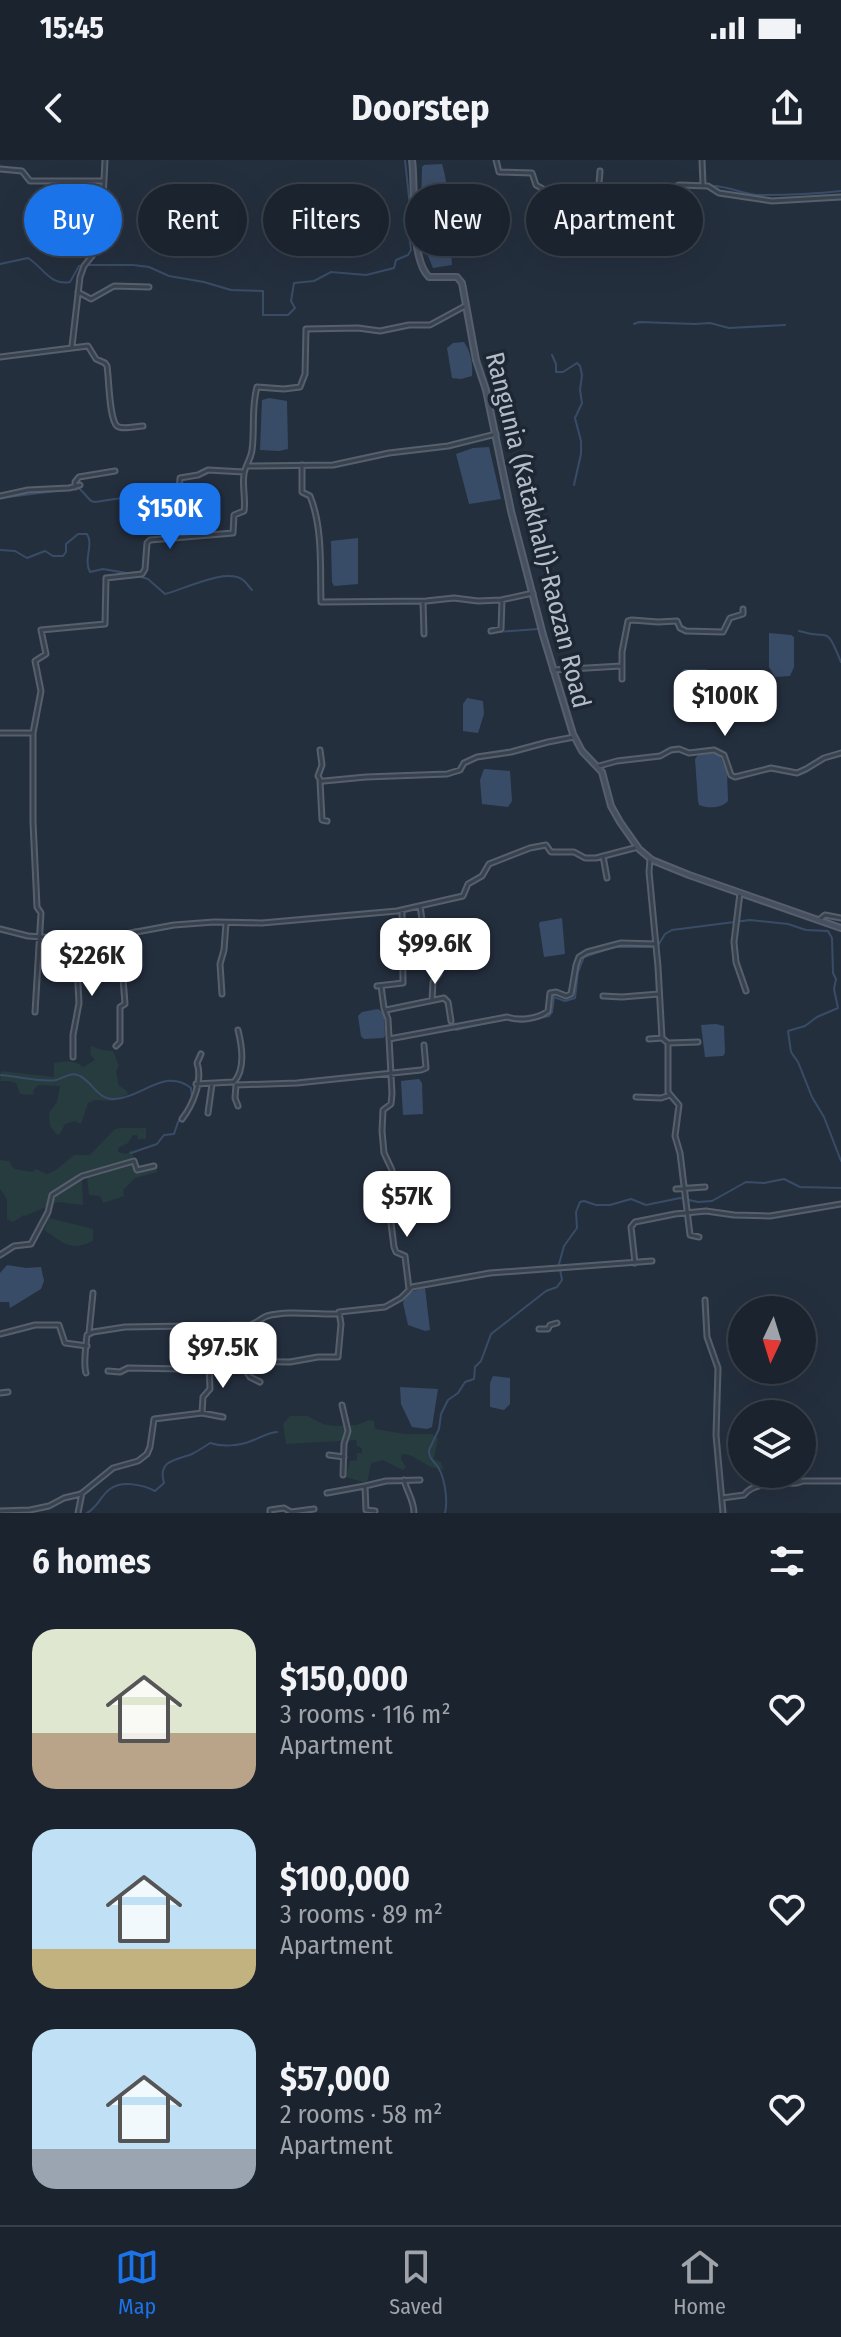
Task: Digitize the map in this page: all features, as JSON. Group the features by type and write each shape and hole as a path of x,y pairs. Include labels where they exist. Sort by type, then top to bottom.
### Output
{"main road":[{"name":"Rangunia (Katakhali)-Raozan Road","path":"412,160 415,231 422,269 429,277 458,278 462,283 476,360 486,390 511,511 553,670 574,737 582,751 605,776 614,812 650,859 841,928"}],"street":[{"path":"72,346 84,266 101,240 105,160"},
{"path":"496,160 499,172 532,173 536,184"},
{"path":"702,160 704,185 719,193 772,201 841,197"},
{"path":"0,169 22,171 30,181 104,181"},
{"path":"599,184 600,171"},
{"path":"78,292 91,299 114,286 149,287"},
{"path":"35,1012 41,913 37,907 33,822 33,733 41,691 35,661 46,654 41,630 105,624 106,578 142,574 148,541 233,533 234,515 245,509 245,469 252,448 252,414 257,387 300,387 305,374 306,329 358,328 380,331 409,325 430,325 465,306"},
{"path":"0,357 88,346 96,359 106,364 112,411 118,427 143,426"},
{"path":"167,537 162,498 179,493 180,478 208,470 333,465 389,453 448,446 496,434"},
{"path":"302,465 302,492 310,496 316,520 321,602 449,598 502,600 533,593"},
{"path":"0,496 78,486 79,477 115,471"},
{"path":"491,631 501,629 502,600"},
{"path":"423,601 424,634"},
{"path":"622,679 622,652 628,621 672,620 686,631 723,632 730,618 743,614 743,609"},
{"path":"553,670 623,666"},
{"path":"0,733 33,733"},
{"path":"320,780 447,774 460,770 470,759 574,737"},
{"path":"320,750 322,765 318,776 322,820 327,821"},
{"path":"599,766 660,756 671,750 689,753 714,750 724,755 731,775 735,777 771,768 797,773 824,758 841,753"},
{"path":"315,796 315,791 320,790"},
{"path":"0,929 40,937 78,937 120,935 174,925 262,923 402,910 463,896 468,884 482,876 489,864 530,848 546,845 551,852 574,852 590,858 638,847"},
{"path":"603,856 607,878"},
{"path":"650,859 649,883 662,1038"},
{"path":"740,893 734,942 736,962 746,991"},
{"path":"420,906 425,940 435,940 438,950 439,974 433,982 432,1000"},
{"path":"402,910 403,983 379,986 386,1010 391,1073 392,1101 382,1114 384,1153 392,1170 391,1226 395,1250 405,1256 409,1289"},
{"path":"819,920 825,915 841,918"},
{"path":"222,994 220,960 226,923"},
{"path":"96,968 122,965 133,957 135,932"},
{"path":"73,1057 73,1035 79,1003 78,937"},
{"path":"389,1039 507,1017 519,1019 544,1014 548,1011 551,992 566,996 571,994 579,957 587,952 621,943 656,944"},
{"path":"116,1046 120,1042 120,1007 125,1004 122,965"},
{"path":"603,996 659,994"},
{"path":"386,1010 442,998 447,1000 451,1021"},
{"path":"238,1030 242,1045 241,1068 235,1084 238,1106"},
{"path":"649,1039 662,1038 668,1043 698,1042"},
{"path":"668,1043 668,1092 679,1105 675,1136 690,1235 699,1237"},
{"path":"196,1084 259,1086 413,1072 426,1068 424,1045"},
{"path":"182,1119 192,1103 201,1054"},
{"path":"208,1113 212,1084"},
{"path":"636,1097 661,1098 670,1095"},
{"path":"0,1255 14,1246 31,1244 48,1212 52,1195 82,1176 134,1161 137,1170 154,1166"},
{"path":"676,1189 705,1187"},
{"path":"635,1263 633,1223 688,1212 770,1216 841,1204"},
{"path":"89,1333 125,1327 250,1325 273,1315 340,1314 385,1307 409,1289 423,1285 490,1273 652,1261"},
{"path":"86,1373 83,1365 87,1357 93,1293"},
{"path":"705,1300 708,1344 718,1368 716,1435 723,1513"},
{"path":"108,1371 120,1372 128,1368 183,1369 224,1361 290,1362 338,1357 340,1314"},
{"path":"539,1329 548,1329 557,1323"},
{"path":"0,1334 35,1325 59,1325 65,1343 87,1346"},
{"path":"240,1362 250,1377 260,1382"},
{"path":"202,1413 203,1397 210,1389 209,1364"},
{"path":"0,1393 8,1392"},
{"path":"342,1405 348,1431 344,1444 343,1475"},
{"path":"0,1511 44,1507 82,1493 113,1468 144,1458 150,1447 154,1419 202,1413 223,1417"},
{"path":"329,1455 344,1457"},
{"path":"404,1480 414,1513"},
{"path":"327,1493 386,1481 420,1480"},
{"path":"722,1498 742,1495 749,1487 757,1485 841,1481"},
{"path":"365,1486 366,1510 375,1511"},
{"path":"78,1513 82,1493"},
{"path":"270,1513 270,1510 284,1508 291,1512 314,1509"}],"green space":[{"path":"91,1046 113,1051 119,1066 116,1071 119,1086 128,1094 113,1101 95,1100 88,1103 81,1124 75,1121 65,1124 60,1134 57,1135 50,1126 49,1113 57,1102 60,1086 39,1085 33,1095 20,1094 16,1083 0,1081 1,1071 54,1077 54,1063 73,1062 83,1067 95,1060 90,1054"},
{"path":"146,1128 146,1139 133,1135 128,1143 118,1148 118,1152 127,1154 131,1150 136,1162 146,1170 157,1163 157,1172 135,1178 123,1190 124,1196 103,1203 100,1196 89,1195 87,1178 82,1180 83,1205 58,1202 13,1222 7,1219 7,1199 0,1189 0,1160 9,1161 14,1169 32,1172 36,1169 47,1174 74,1155 90,1155 115,1129"},
{"path":"49,1218 93,1229 93,1241 72,1246 61,1241 44,1230"},
{"path":"290,1416 307,1416 334,1426 357,1425 369,1420 374,1421 375,1429 432,1434 438,1438 434,1459 441,1462 444,1470 402,1454 401,1459 406,1467 403,1470 383,1460 372,1463 366,1483 346,1477 350,1461 357,1460 357,1453 362,1453 356,1440 286,1444 283,1424"}],"water":[{"path":"442,164 446,184 422,184 424,165"},
{"path":"428,256 451,256 452,265 433,268"},
{"path":"464,342 471,358 472,376 452,378 447,348 453,343"},
{"path":"262,400 287,401 288,449 260,450"},
{"path":"489,447 501,499 469,504 456,454"},
{"path":"358,538 358,584 334,586 331,541"},
{"path":"769,633 794,637 794,667 790,676 775,677 769,667"},
{"path":"684,669 707,669 706,698 685,700 681,674"},
{"path":"467,698 483,701 484,714 478,733 463,731 463,704"},
{"path":"719,754 727,772 728,801 715,807 699,805 698,801 695,759 698,755"},
{"path":"484,769 510,771 512,801 508,807 482,804 480,780"},
{"path":"562,918 565,954 544,957 539,924"},
{"path":"378,1009 384,1013 385,1036 364,1039 358,1016 362,1012"},
{"path":"701,1025 724,1026 725,1053 723,1056 705,1057"},
{"path":"419,1079 422,1083 423,1114 403,1115 401,1081"},
{"path":"7,1265 41,1267 44,1281 41,1289 10,1308 9,1302 0,1302 0,1273"},
{"path":"425,1288 430,1330 425,1331 408,1325 403,1303 409,1294"},
{"path":"493,1376 510,1378 510,1404 504,1410 490,1407"},
{"path":"400,1387 438,1389 432,1427 412,1427 401,1404"}],"waterway":[{"path":"0,264 28,258 52,279 63,282 70,282 79,266 149,267 169,276 231,290 263,291 263,315 288,315 295,308 291,301 294,283 314,281 331,272 366,275 394,268 396,260 408,255 411,250 408,225 410,207 405,160"},
{"path":"713,186 757,195 841,191"},
{"path":"634,324 710,323 729,328 785,325"},
{"path":"552,355 556,372 563,372 577,363 582,375 582,403 575,418 581,454 574,485"},
{"path":"0,498 79,488 95,502 135,496"},
{"path":"0,550 15,551 27,558 45,551 53,556 63,556 66,544 78,534 87,534 90,572 103,569 132,574"},
{"path":"138,576 148,579 165,594 226,576 243,580 252,590"},
{"path":"497,632 538,629"},
{"path":"799,631 829,638 841,662"},
{"path":"456,1030 503,1019 522,1022 549,1016 554,997 565,1001 575,998 578,972 584,957 614,947 657,947 665,934 672,930 750,920 828,931 832,938 838,1008 805,1026 788,1031 791,1052 824,1117 841,1161"},
{"path":"0,1075 50,1081 77,1075 109,1099 125,1097 162,1082 181,1082 191,1088 192,1099"},
{"path":"131,1153 157,1144 164,1135 174,1134 183,1115"},
{"path":"445,1513 444,1483 429,1450 439,1429 441,1414 448,1400 458,1393 465,1382 474,1379 475,1367 481,1361 491,1334 546,1291 557,1287 562,1280 559,1264 564,1246 577,1228 576,1212 580,1202 610,1205 631,1199 646,1205 680,1198 712,1201 746,1182 764,1183 784,1179 800,1187 841,1188"},
{"path":"87,1513 115,1486 133,1484 155,1491 164,1483 163,1469 166,1465 210,1443 236,1445 277,1432"}]}
